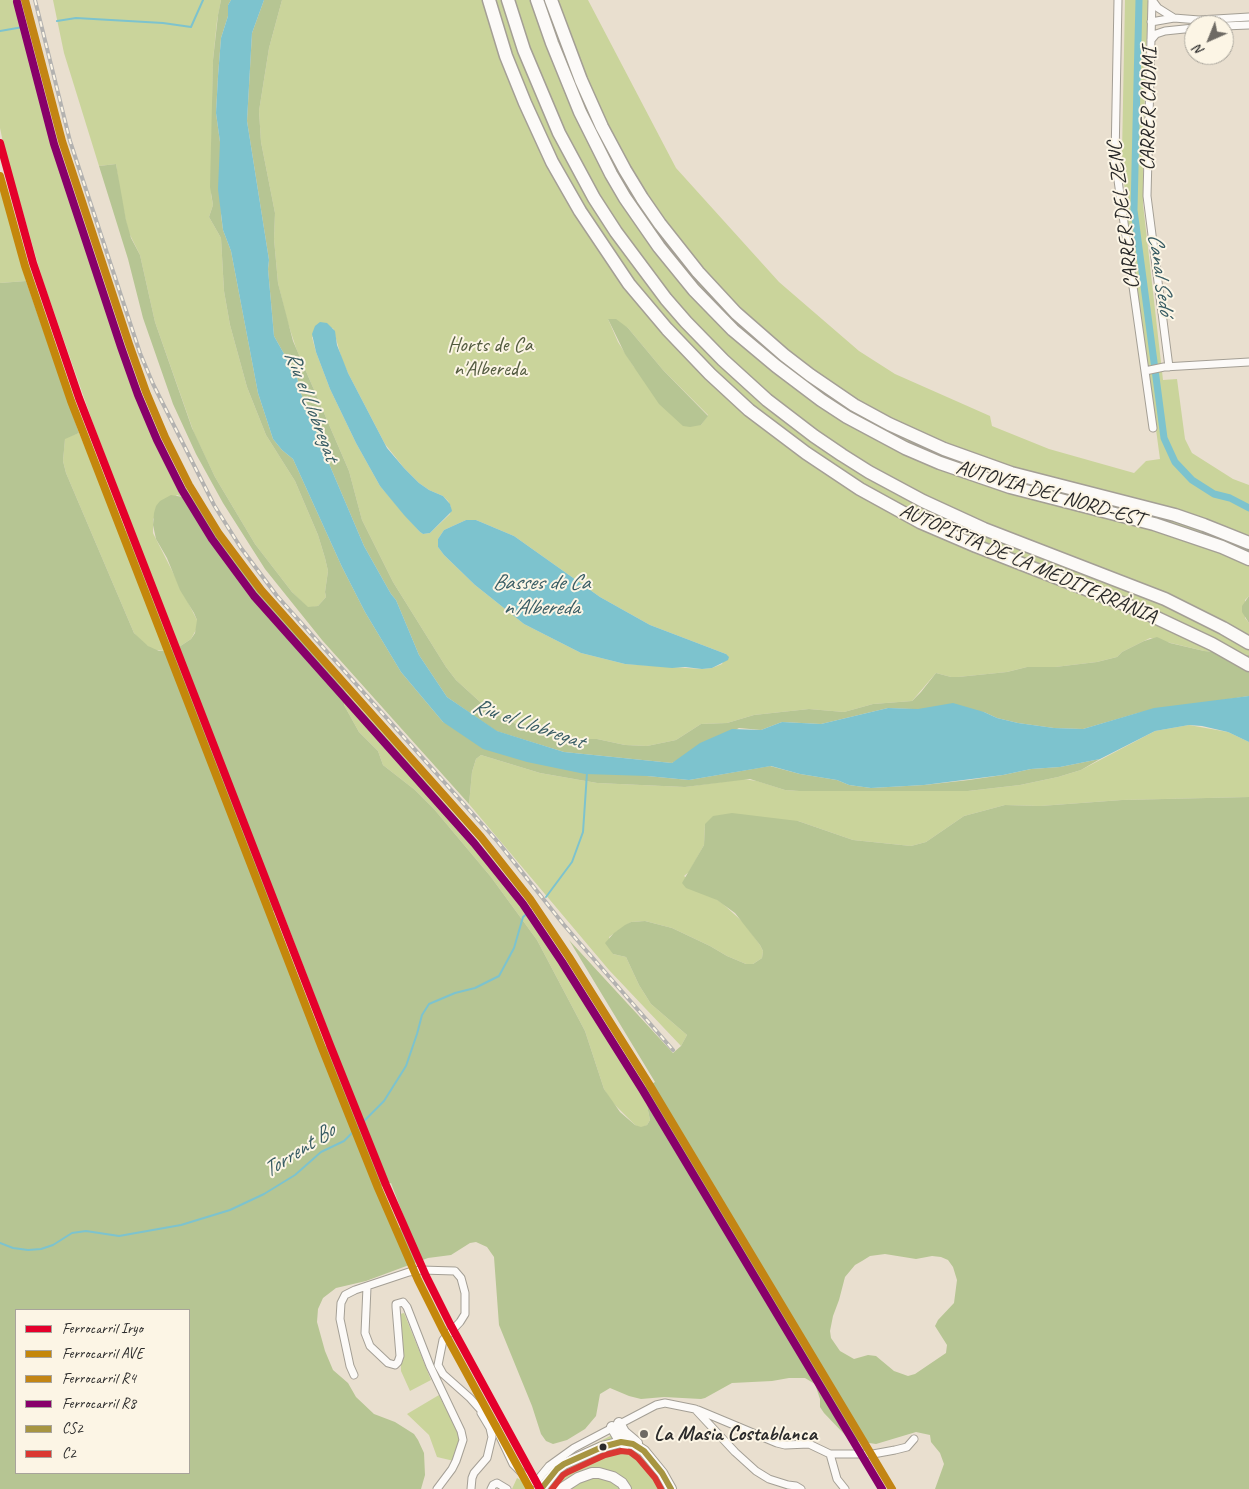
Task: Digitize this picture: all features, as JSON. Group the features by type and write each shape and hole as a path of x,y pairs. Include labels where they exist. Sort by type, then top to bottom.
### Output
{"highway":[{"name":"AUTOPISTA DE LA MEDITERRÀNIA","path":"489,0 506,56 525,103 552,162 580,211 629,284 667,329 710,374 749,410 806,453 860,489 920,522 1142,611 1212,644 1249,666"},
{"name":"AUTOPISTA DE LA MEDITERRÀNIA","path":"508,0 524,50 544,100 559,133 594,198 631,254 666,299 706,343 755,389 821,441 869,472 914,497 984,528 1165,599 1224,628 1249,643"},
{"name":"AUTOVIA DEL NORD-EST","path":"536,0 580,112 611,174 636,214 677,270 713,310 752,347 789,377 821,400 868,429 940,463 1010,488 1154,524 1222,547 1249,560"},
{"name":"AUTOVIA DEL NORD-EST","path":"550,0 577,71 595,111 615,152 642,198 698,272 736,313 784,355 854,404 889,424 944,450 1011,473 1175,515 1204,524 1249,543"}],"main road":[{"path":"550,1478 557,1469 574,1458 602,1446 619,1431"},
{"path":"619,1431 633,1444 667,1489"},
{"path":"600,1454 619,1431"},
{"path":"536,1487 550,1478 600,1454 623,1449 639,1452 662,1473 671,1489"},
{"path":"561,1489 578,1478 592,1473 599,1473 618,1480 626,1489"}],"street":[{"name":"CARRER DEL ZENC","path":"1118,0 1114,159 1147,370 1153,428"},
{"path":"1152,0 1158,8 1174,18"},
{"name":"CARRER CADMI","path":"1152,0 1147,196 1166,367"},
{"path":"1151,24 1174,18 1198,20 1249,18"},
{"path":"1151,24 1157,24 1165,31"},
{"path":"1234,26 1249,25"},
{"path":"1151,41 1156,34 1184,29"},
{"path":"1147,370 1166,367 1249,362"},
{"path":"354,1374 350,1366 342,1331 340,1311 342,1298 345,1295 409,1272 450,1270 459,1274 465,1293 465,1314 443,1340 438,1365 443,1374 476,1404 495,1426 516,1469 536,1487 549,1466 560,1457 619,1431 656,1405 665,1403 695,1409 777,1443 785,1445 809,1444 830,1454 873,1454 907,1447 914,1439"},
{"path":"366,1287 364,1333 373,1351 388,1363 395,1365 398,1362 400,1356 396,1304 404,1302 430,1366 461,1431 463,1440 452,1469 437,1489"},
{"path":"430,1366 438,1365"},
{"path":"471,1489 472,1478 487,1458 492,1437 490,1428 476,1404"},
{"path":"695,1409 735,1452 756,1471 787,1487 796,1486 801,1489"},
{"path":"830,1454 837,1479 845,1489"},
{"path":"491,1489 496,1483 507,1489"}],"green space":[{"path":"0,0 17,0 74,202 124,352 166,451 185,487 183,497 177,495 153,519 153,533 197,620 197,628 191,639 179,647 167,651 153,650 134,633 66,473 63,461 65,438 79,433 121,533 133,528 94,426 42,278 4,147 0,128"},
{"path":"53,0 221,0 213,60 211,194 213,205 209,217 221,238 224,291 230,325 247,387 266,435 295,481 318,535 325,558 328,571 326,597 318,606 308,608 292,592 255,544 215,477 194,433 155,322 140,255 128,231 116,164 99,166 64,53"},
{"path":"221,0 231,0 228,5 228,16 221,38 216,113 220,142 221,215 223,230 231,251 258,393 273,439 293,459 342,567 365,612 401,672 443,722 647,776 689,780 770,766 800,774 837,780 849,785 871,788 969,780 1031,769 1060,767 1100,759 1081,770 1058,777 1020,785 968,791 799,791 785,790 750,779 685,787 597,783 540,773 481,755 476,759 472,772 469,804 322,640 265,569 223,503 196,454 173,404 143,318 128,259 99,166 116,164 126,220 131,238 140,255 155,322 192,428 215,477 255,544 292,592 308,607 318,606 326,597 328,571 325,558 318,535 295,481 266,435 247,387 230,325 224,291 221,238 209,217 213,205 210,187 213,60"},
{"path":"264,0 282,0 269,48 259,111 261,142 275,213 274,239 278,283 293,341 349,471 362,520 393,582 446,667 456,680 490,711 544,736 567,739 597,739 625,745 647,746 676,740 701,724 727,723 754,715 809,709 844,712 873,704 912,701 936,673 958,677 1007,672 1027,667 1055,667 1097,662 1117,657 1122,652 1144,641 1157,637 1170,643 1204,651 1249,655 1249,696 1138,713 1083,729 1054,728 1018,723 997,718 984,712 888,708 821,724 782,722 761,730 739,728 672,763 564,752 496,731 447,697 419,655 396,600 364,546 300,391 297,377 274,336 268,269 269,260 247,121 252,33"},
{"name":"Horts de Ca n'Albereda","path":"282,0 588,0 676,168 779,282 859,351 895,374 990,416 992,426 1049,449 1134,473 1146,461 1160,459 1126,209 1122,153 1125,0 1148,0 1143,204 1163,380 1177,379 1185,439 1192,453 1233,479 1249,485 1249,596 1245,600 1245,618 1249,623 1249,655 1204,651 1150,638 1122,652 1117,657 1097,662 1055,667 1027,667 1007,672 958,677 936,673 912,701 873,704 844,712 809,709 754,715 727,723 701,724 676,740 647,746 625,745 597,739 567,739 544,736 490,711 456,680 446,667 393,582 362,520 349,471 296,348 278,283 274,239 275,213 261,142 259,111 269,48","holes":["608,319 628,328 663,370 708,415 701,425 634,367 618,342","333,328 342,360 385,444 419,483 443,496 448,501 451,507 450,514 430,533 423,534 420,532 380,486 356,443 330,389 312,337","466,520 476,520 514,536 600,597 650,625 726,654 722,664 702,669 625,664 581,653 524,624 475,585 438,547 438,539 444,530"]},
{"path":"0,186 26,281 0,283"},
{"path":"26,281 79,433 65,439 63,461 66,473 134,633 148,646 159,651 167,651 179,647 191,639 195,633 197,620 180,590 167,558 156,539 153,525 156,506 160,501 171,495 183,497 185,487 231,557 346,692 344,705 359,732 378,751 383,765 415,790 434,809 491,877 537,940 585,1031 604,1089 620,1112 635,1125 641,1127 647,1125 650,1120 645,1096 646,1087 655,1082 569,940 673,1053 681,1046 687,1035 651,1004 639,985 626,957 613,954 605,943 625,925 631,922 645,921 672,928 746,964 753,964 762,958 763,951 760,945 735,913 717,900 686,888 682,883 704,845 705,824 713,816 732,813 798,821 853,840 911,846 926,842 964,816 1005,805 1040,806 1122,800 1249,797 1249,1489 935,1489 944,1464 940,1453 931,1442 930,1435 916,1432 876,1444 856,1441 846,1436 824,1413 820,1407 820,1399 815,1384 805,1378 732,1383 701,1399 664,1397 641,1399 610,1388 600,1394 596,1416 585,1429 567,1440 553,1444 546,1441 541,1434 532,1406 499,1325 494,1257 487,1247 476,1242 470,1243 451,1255 428,1258 366,1281 336,1288 323,1298 318,1309 317,1322 325,1351 333,1370 348,1383 356,1397 374,1414 395,1422 414,1434 418,1440 424,1453 425,1475 421,1489 0,1489 0,283","holes":["281,908 333,1043 320,1048 267,913","391,1183 407,1225 394,1230 378,1188","885,1254 916,1259 932,1256 941,1257 948,1260 953,1267 957,1280 954,1303 938,1320 935,1326 947,1345 946,1353 915,1374 908,1376 894,1371 876,1356 868,1355 854,1359 840,1351 831,1338 830,1331 833,1316 845,1277 855,1265 870,1256"]},
{"path":"608,319 616,319 628,328 663,370 708,416 701,425 683,426 659,404 625,354"},
{"path":"1249,596 1249,623 1242,612 1242,606"},
{"path":"346,692 492,858 539,921 646,1087 645,1096 650,1120 647,1125 641,1128 635,1125 611,1101 604,1089 585,1031 537,940 491,877 434,809 415,790 383,765 378,751 359,732 344,705"},
{"path":"1189,725 1228,732 1249,742 1249,797 1122,800 1040,806 1005,805 964,816 926,842 911,846 853,840 798,821 705,824 704,845 689,872 684,876 723,904 744,923 760,945 763,951 762,958 753,964 746,964 672,928 645,921 631,922 609,937 613,954 626,957 639,985 651,1004 687,1035 681,1046 609,970 469,804 472,772 476,759 481,755 540,773 597,783 685,787 743,779 757,781 785,790 799,791 968,791 1020,785 1058,777 1081,770 1155,731"},
{"path":"404,1313 431,1380 410,1391 401,1371 400,1314"},
{"path":"439,1395 460,1437 454,1461 437,1457 429,1435 407,1414"},
{"path":"616,1433 632,1436 643,1443 675,1489 536,1489 569,1457"},
{"path":"517,1478 530,1485 528,1489 512,1489"}],"water":[{"path":"231,0 264,0 252,33 247,121 269,260 268,269 274,336 297,377 300,391 364,546 396,600 419,655 447,697 497,731 564,752 672,763 700,743 732,729 761,730 782,722 821,724 888,708 918,709 953,703 1018,723 1054,728 1083,729 1154,708 1249,696 1249,742 1228,732 1189,725 1155,731 1100,759 1060,767 1031,769 1003,775 924,785 871,788 849,785 837,780 800,774 771,766 689,780 647,776 585,774 527,762 483,749 443,722 401,672 365,612 342,567 293,459 273,439 258,393 231,251 223,230 218,189 220,142 216,113 218,76 221,38 228,16 228,5"},
{"path":"320,322 327,323 335,331 337,345 348,373 387,448 419,483 443,496 450,504 452,511 430,533 423,534 420,532 380,486 356,443 330,389 316,352 312,334 315,326"},
{"name":"Basses de Ca n'Albereda","path":"466,520 476,520 514,536 600,597 650,625 726,654 729,657 728,660 712,668 702,669 625,664 581,653 524,624 475,585 438,547 438,539 444,530"}],"waterway":[{"path":"57,21 76,18 163,23 191,27 203,0"},
{"name":"Canal Sedó","path":"1139,0 1134,210 1164,438 1175,462 1192,480 1214,494 1230,498 1249,508"},
{"path":"0,31 23,27"},
{"name":"Torrent Bo","path":"546,897 572,862 583,832 587,773"},
{"name":"Torrent Bo","path":"0,1243 13,1248 41,1249 53,1245 72,1233 86,1231 119,1236 181,1225 230,1210 264,1194 295,1175 321,1152 344,1141 384,1101 406,1066 422,1015 429,1004 455,993 475,988 499,976 514,948 523,917 531,910"}],"railway":[{"path":"35,0 70,141 140,353 153,384 214,505 241,548 277,596 498,842 564,925 673,1050"}],"rail line":[{"name":"R4","path":"25,0 62,141 129,344 165,437 189,485 219,534 261,590 481,837 530,899 649,1084 892,1489"},
{"name":"R8","path":"17,2 54,144 121,347 157,440 182,490 212,539 254,596 474,843 523,904 642,1089 882,1489"},
{"name":"Iryo","path":"0,143 33,263 79,398 386,1185 426,1276 450,1324 540,1489"},
{"name":"AVE","path":"0,176 25,266 71,401 378,1188 418,1280 442,1328 530,1489"}],"transit line":[{"name":"CS2","path":"541,1489 557,1469 564,1464 602,1447 621,1442 633,1444 644,1451 662,1473 671,1489"},
{"name":"C2","path":"552,1489 563,1475 568,1472 605,1455 621,1451 630,1452 638,1458 655,1478 661,1489"}],"place":[{"name":"La Masia Costablanca","path":"644,1434"}],"water label":[{"name":"Riu el Llobregat","path":"311,406"},
{"name":"Riu el Llobregat","path":"528,724"}]}
